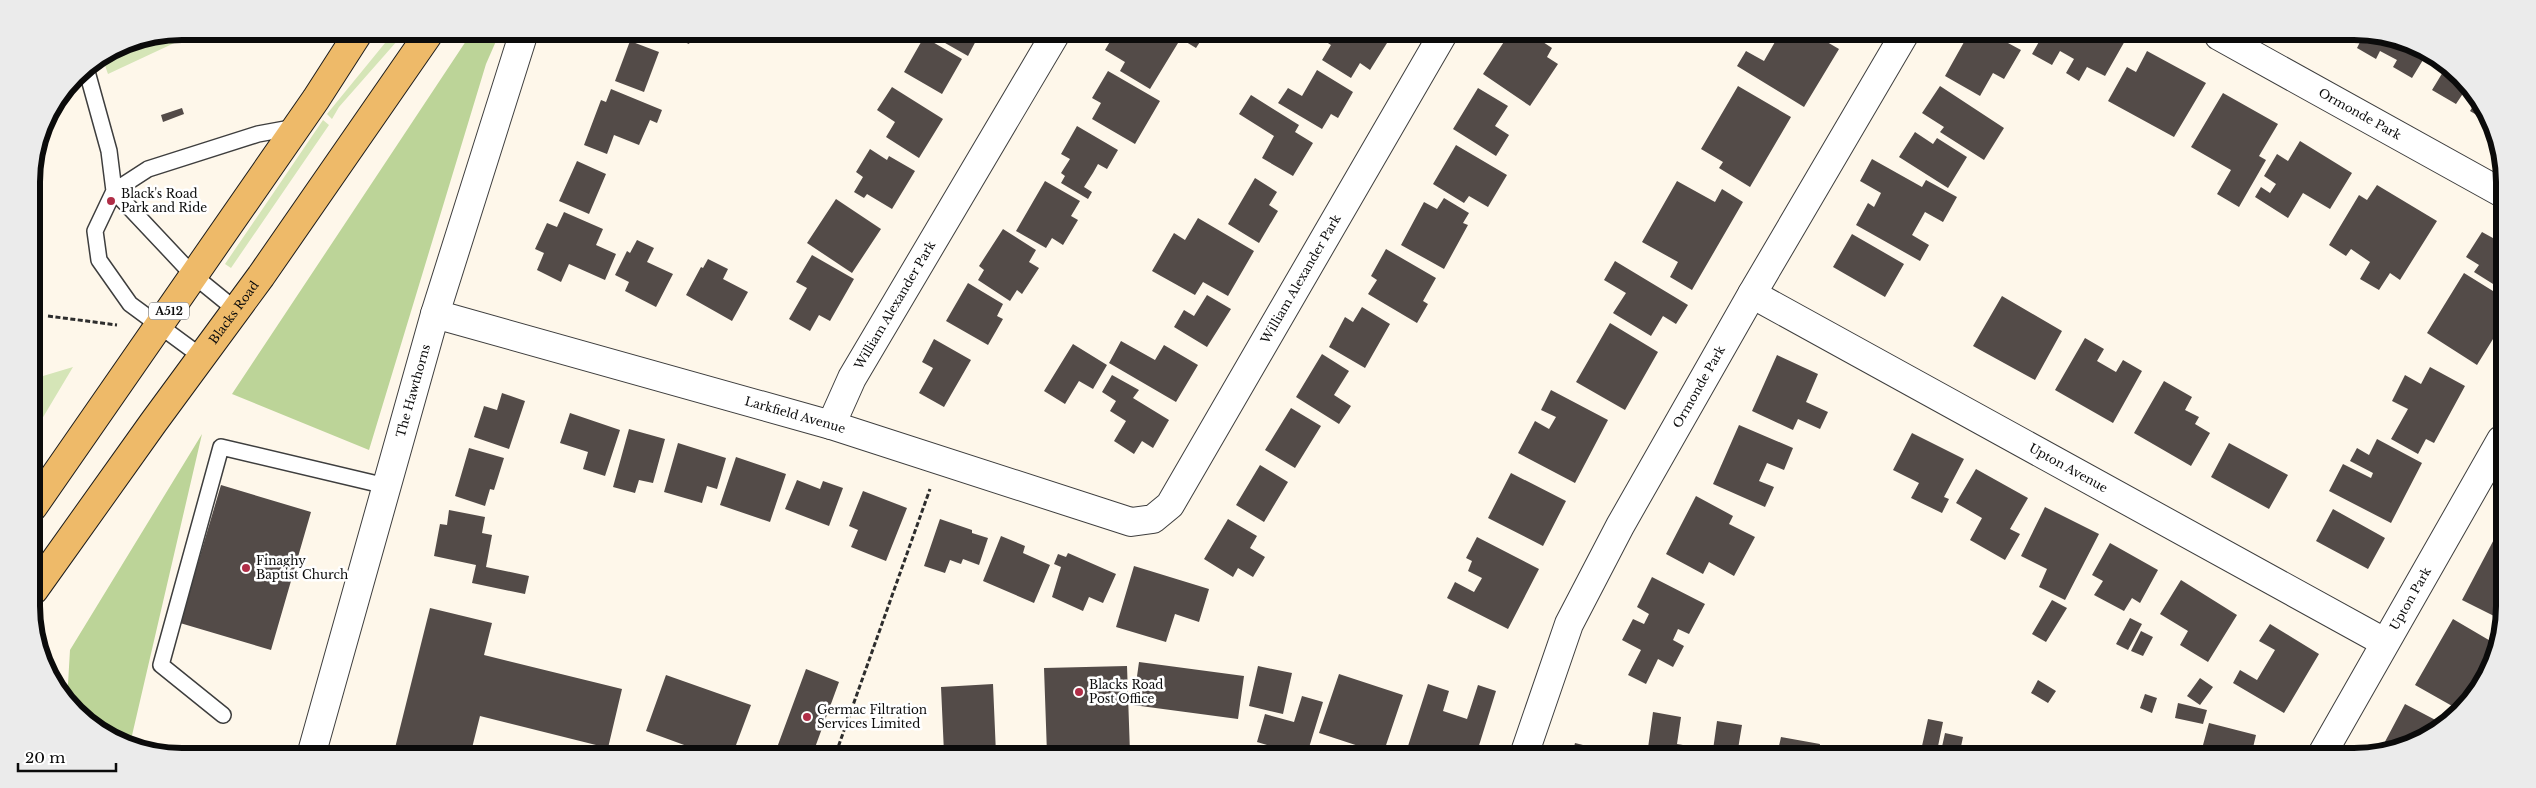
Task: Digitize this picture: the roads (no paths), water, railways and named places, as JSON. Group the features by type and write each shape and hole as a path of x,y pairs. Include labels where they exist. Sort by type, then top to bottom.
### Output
{"main road":[{"name":"A512","path":"40,494 158,327 354,40"},
{"name":"Blacks Road","path":"40,582 236,310 424,40"}],"street":[{"name":"The Hawthorns","path":"313,748 435,314 521,40"},
{"name":"William Alexander Park","path":"831,425 852,378 1052,40"},
{"name":"William Alexander Park","path":"1153,519 1170,504 1440,40"},
{"name":"Ormonde Park","path":"1526,748 1569,624 1620,526 1752,294 1901,40"},
{"name":"Ormonde Park","path":"2226,40 2496,190"},
{"name":"Upton Avenue","path":"1752,294 2384,642"},
{"name":"Larkfield Avenue","path":"435,314 831,425 1131,522 1153,519"},
{"name":"Upton Park","path":"2324,748 2496,449"}],"lane":[{"path":"88,75 110,151 114,191 193,274 236,310"},
{"path":"202,357 158,327 130,304 99,260 94,231 114,191 148,169 258,134 296,127"},
{"path":"223,716 161,665 221,448 386,486"}],"place":[{"name":"Black's Road Park and Ride","path":"111,201"},
{"name":"Finaghy Baptist Church","path":"246,568"},
{"name":"Blacks Road Post Office","path":"1079,692"},
{"name":"Germac Filtration Services Limited","path":"807,717"}]}
